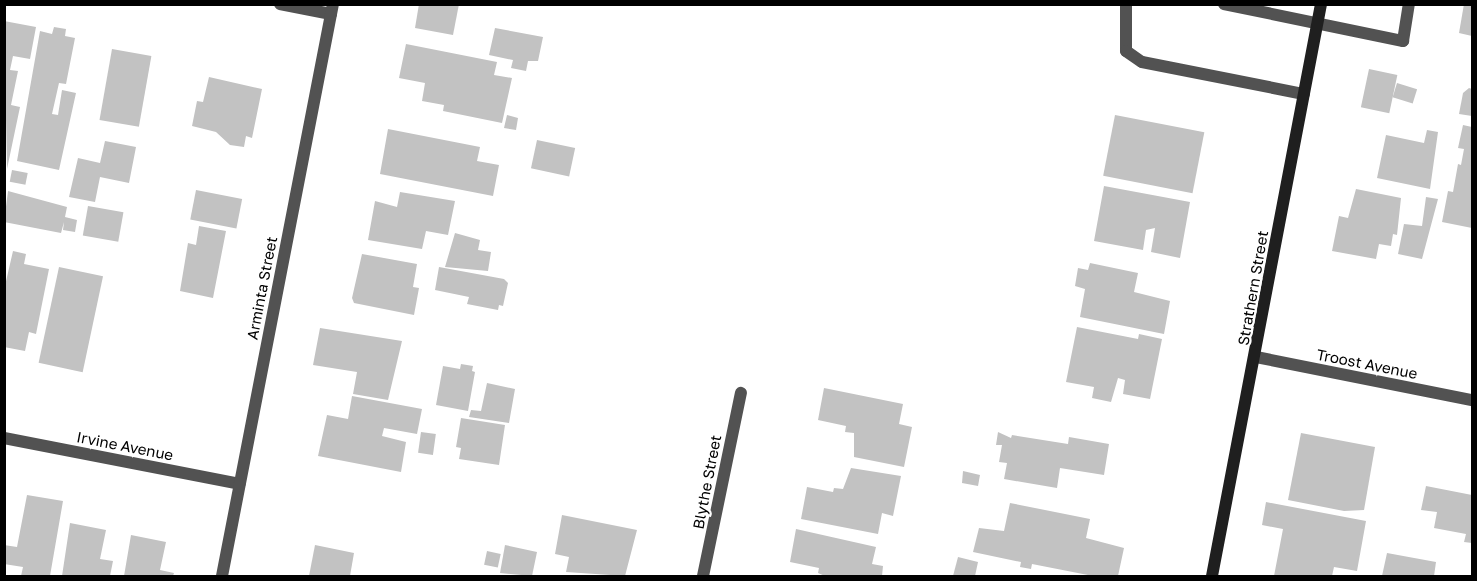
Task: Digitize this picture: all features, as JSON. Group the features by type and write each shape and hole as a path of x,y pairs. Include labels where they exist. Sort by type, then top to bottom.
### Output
{"main road":[{"name":"Strathern Street","path":"1212,576 1256,357 1321,4"}],"street":[{"path":"280,4 332,9"},
{"path":"1125,4 1126,51 1142,62 1304,94"},
{"path":"1224,4 1403,41 1409,4"},
{"name":"Arminta Street","path":"222,576 332,9"},
{"name":"Troost Avenue","path":"1256,357 1473,400"},
{"name":"Blythe Street","path":"703,576 741,393"},
{"name":"Irvine Avenue","path":"4,438 240,484"}],"building":[{"path":"419,4 459,4 453,35 415,28"},
{"path":"1464,4 1472,4 1472,36 1459,33"},
{"path":"4,21 36,27 30,59 13,56 10,70 18,71 11,105 20,107 7,169"},
{"path":"54,27 66,29 65,36 75,38 66,84 59,83 52,114 58,115 62,90 76,93 59,170 17,161 40,31 52,34"},
{"path":"495,28 543,37 538,61 528,61 526,71 511,68 513,60 489,55"},
{"path":"406,44 497,62 494,75 512,78 502,123 443,111 444,105 422,101 425,83 399,78"},
{"path":"112,49 151,56 139,127 99,120"},
{"path":"1369,69 1397,75 1389,113 1361,107"},
{"path":"209,77 262,89 252,138 246,136 244,147 230,145 216,132 192,126 197,101 203,102"},
{"path":"1397,83 1417,89 1413,103 1393,97"},
{"path":"1469,88 1472,89 1472,116 1459,114 1463,93"},
{"path":"507,115 518,118 516,130 504,128"},
{"path":"1115,115 1204,132 1192,193 1103,176"},
{"path":"1463,125 1472,127 1472,228 1442,222 1448,191 1453,192 1458,164 1461,165 1464,149 1458,148"},
{"path":"388,129 480,147 477,161 499,165 493,196 380,174"},
{"path":"1427,130 1438,132 1430,189 1377,178 1386,135 1424,143"},
{"path":"537,140 575,148 569,176 531,168"},
{"path":"105,141 136,147 129,183 100,177 95,202 69,197 78,158 100,163"},
{"path":"12,170 28,173 25,185 10,182"},
{"path":"1104,186 1190,202 1180,258 1151,252 1155,228 1146,230 1143,250 1094,241"},
{"path":"1356,189 1401,198 1397,235 1393,234 1391,246 1379,244 1376,259 1332,251 1339,216 1348,218"},
{"path":"196,190 242,199 236,228 190,219"},
{"path":"8,191 67,207 65,217 77,220 75,232 63,230 64,222 61,233 4,222"},
{"path":"400,192 455,201 448,235 426,231 422,249 368,240 375,201 397,207"},
{"path":"1426,197 1438,199 1422,259 1398,254 1404,224 1422,226"},
{"path":"88,206 123,212 118,242 83,236"},
{"path":"199,226 226,231 213,298 180,291 188,243 196,245"},
{"path":"455,233 480,240 478,250 491,252 488,271 445,267"},
{"path":"13,251 26,254 24,264 49,269 36,334 29,332 25,351 4,347 4,290"},
{"path":"362,254 417,264 413,287 419,288 414,315 354,303 352,298"},
{"path":"1090,263 1138,273 1134,292 1170,301 1164,334 1080,317 1085,289 1075,286 1078,268 1088,270"},
{"path":"59,267 103,276 83,372 39,363"},
{"path":"439,267 504,279 508,283 503,306 499,305 498,310 467,304 469,297 435,290"},
{"path":"1077,327 1138,339 1139,334 1162,339 1150,399 1123,394 1125,380 1118,378 1111,402 1092,398 1094,387 1066,382"},
{"path":"320,328 402,341 388,400 353,394 357,372 313,365"},
{"path":"461,364 473,366 472,371 475,372 468,411 436,405 443,366 460,369"},
{"path":"487,383 515,389 509,423 469,417 471,410 481,411"},
{"path":"824,388 903,404 899,424 912,427 904,467 854,457 854,433 845,432 846,426 818,420"},
{"path":"352,396 422,409 417,434 384,428 382,436 406,442 401,472 318,456 327,415 348,419"},
{"path":"461,418 505,425 499,465 459,459 461,448 456,447"},
{"path":"421,432 436,434 433,455 418,453"},
{"path":"998,432 1011,438 1012,435 1068,444 1069,437 1109,444 1104,475 1060,468 1057,488 1004,479 1007,463 999,462 1002,445 996,445"},
{"path":"1301,433 1375,447 1364,510 1344,511 1288,500"},
{"path":"851,468 901,476 893,516 882,513 878,534 801,519 807,487 833,492 834,488 843,489"},
{"path":"963,471 980,475 978,486 962,483"},
{"path":"1426,486 1472,495 1472,543 1464,542 1466,534 1434,528 1437,512 1421,510"},
{"path":"27,495 63,501 50,576 21,576 23,567 4,564 4,545 17,547"},
{"path":"1266,502 1366,521 1357,571 1334,567 1332,576 1274,576 1283,529 1262,525"},
{"path":"1010,503 1090,519 1086,538 1124,548 1118,576 1093,576 1032,564 1031,569 1020,567 1021,562 973,552 979,528 1004,531"},
{"path":"562,515 637,530 625,576 566,572 569,557 555,554"},
{"path":"70,523 106,530 100,559 113,561 110,576 62,576"},
{"path":"796,529 876,547 872,564 883,566 882,576 825,576 818,573 819,568 790,562"},
{"path":"131,535 166,542 160,570 174,573 173,576 124,576"},
{"path":"315,545 354,553 350,576 309,576"},
{"path":"505,545 537,552 532,576 500,573"},
{"path":"487,551 501,554 498,568 484,565"},
{"path":"1387,553 1436,562 1434,576 1382,576"},
{"path":"958,557 978,562 975,576 953,576"}]}
